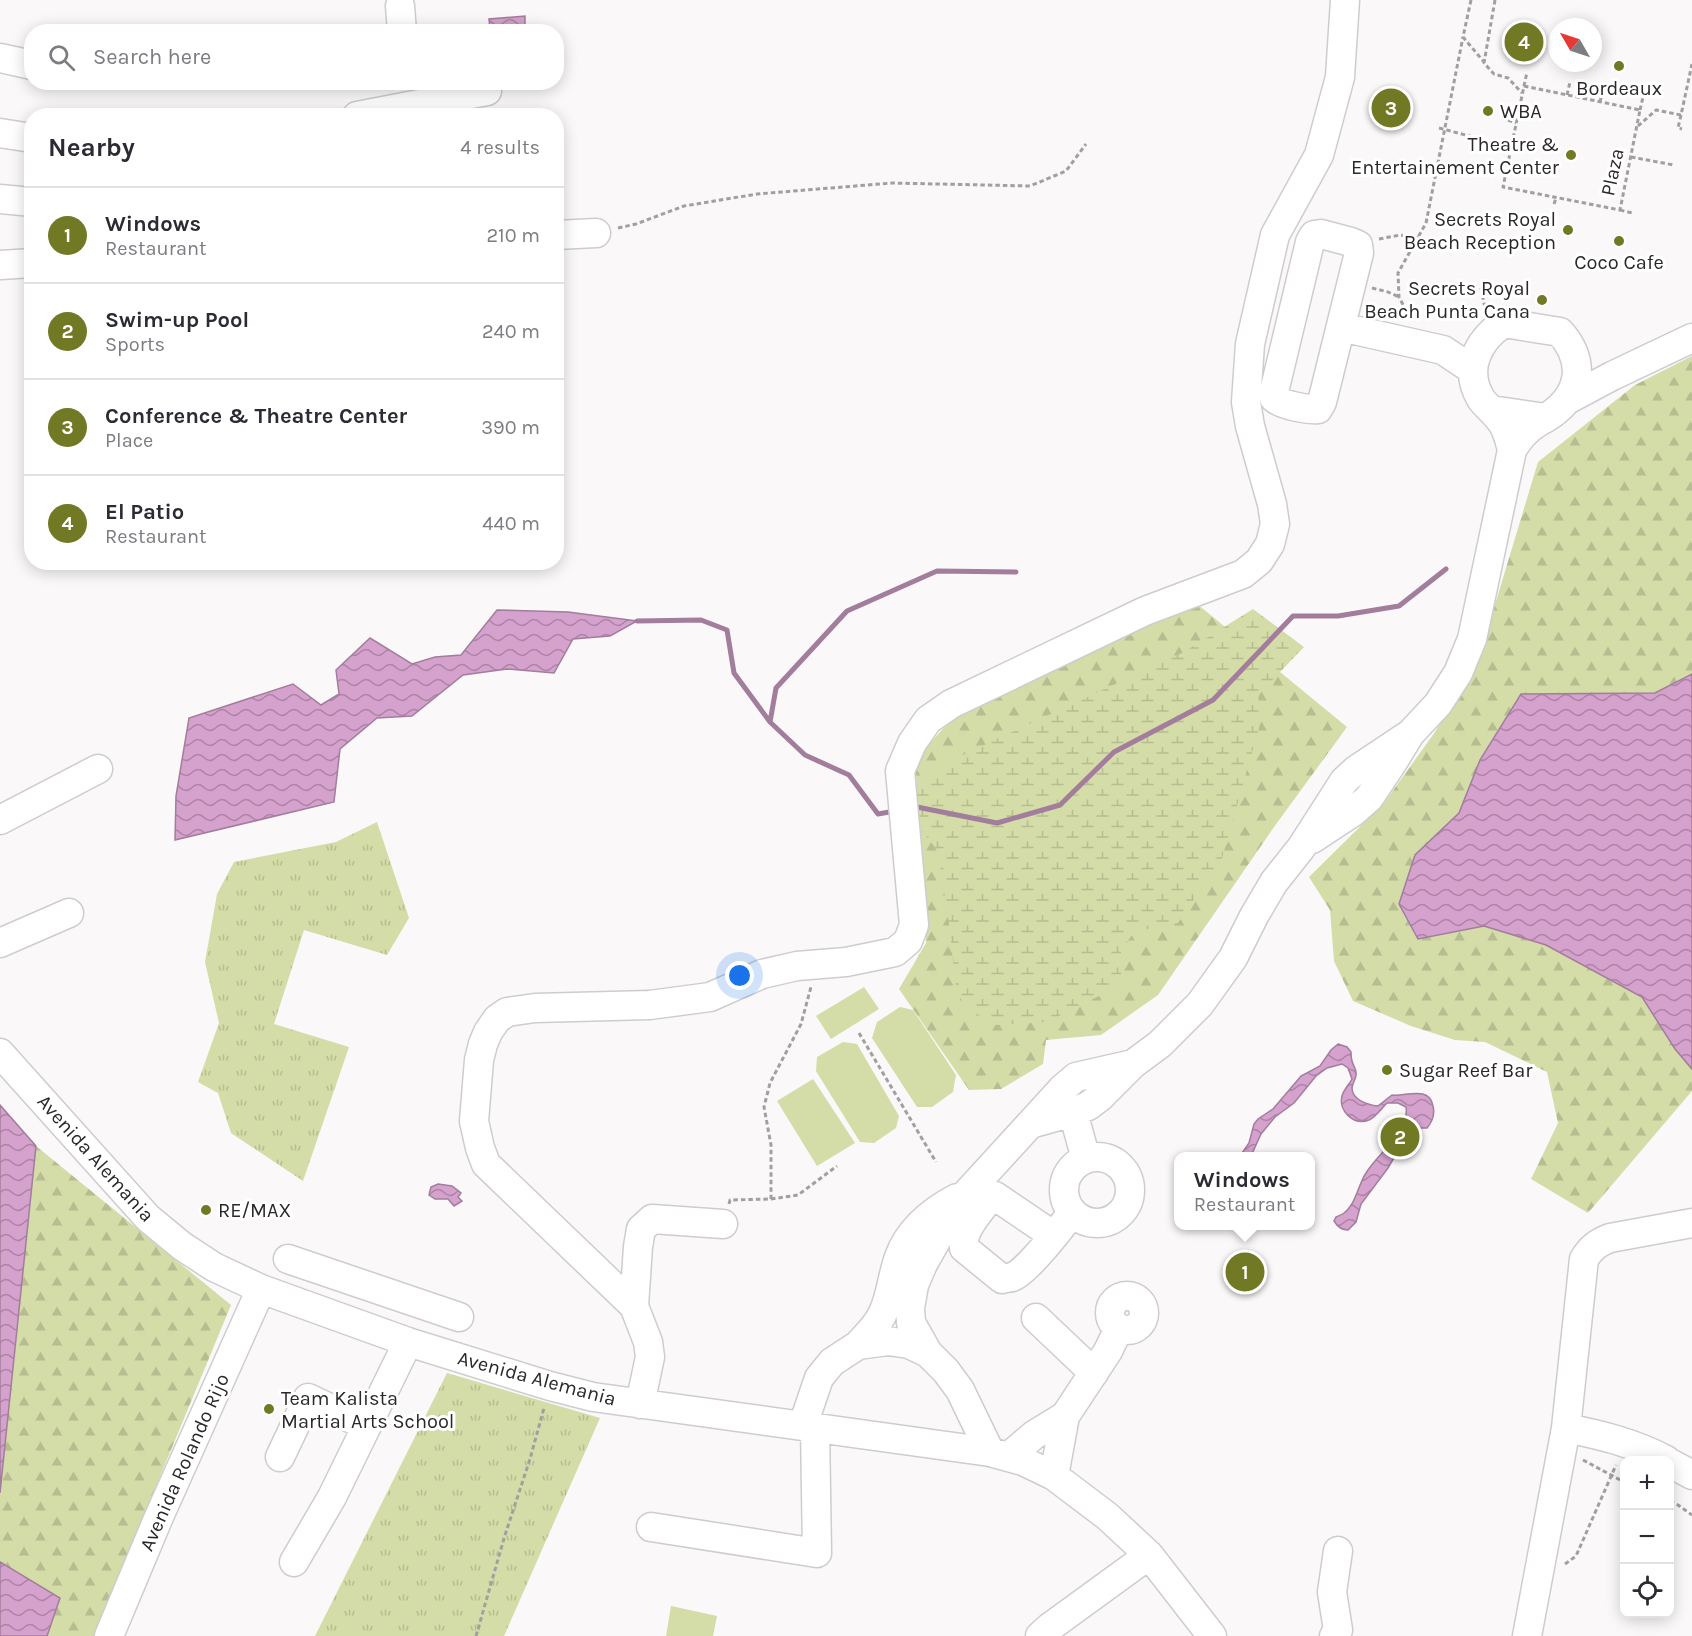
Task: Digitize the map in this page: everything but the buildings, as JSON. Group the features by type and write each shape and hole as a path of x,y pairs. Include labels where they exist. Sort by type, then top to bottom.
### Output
{"street":[{"path":"640,1404 650,1357 648,1342 634,1306 486,1164 474,1121 479,1060 488,1032 497,1019 507,1012 535,1008 650,1005 710,997 762,974 797,966 846,962 895,952 908,941 914,925 900,771 912,743 928,720 951,704 1145,610 1243,574 1259,561 1270,544 1275,524 1246,402 1250,344 1275,235 1319,155 1340,77 1345,0"},
{"path":"1,64 24,65"},
{"path":"375,108 407,94 487,91"},
{"path":"0,133 24,137"},
{"path":"0,199 24,201"},
{"path":"564,235 596,233"},
{"path":"1321,234 1358,245 1359,253 1341,327 1322,402 1318,409 1311,410 1274,398 1275,384 1314,235 1321,234"},
{"path":"0,265 24,264"},
{"path":"1030,1124 1088,1106 1133,1064 1160,1044 1200,1004 1233,958 1274,882 1301,848 1344,781 1356,770 1410,734 1438,704 1458,673 1472,639 1512,450 1531,426 1559,410 1569,399 1575,386 1577,371 1575,356 1569,343 1560,332 1504,323 1492,331 1484,329 1443,350"},
{"path":"1341,327 1443,350 1473,370"},
{"path":"1484,329 1473,370 1475,385 1481,399 1504,427 1512,450"},
{"path":"1569,399 1691,337"},
{"path":"1247,378 1275,384"},
{"path":"1491,410 1546,418"},
{"path":"0,820 98,769"},
{"path":"0,943 69,913"},
{"name":"Avenida Alemania","path":"0,1053 148,1218 182,1246 214,1267 261,1289 408,1342 593,1397 999,1454 1023,1461 1054,1476 1107,1516 1149,1555 1212,1636"},
{"path":"1119,1328 1108,1351 1065,1416 999,1454 960,1390 946,1371 928,1353 911,1323 910,1308 914,1285 908,1239 922,1222 944,1205 966,1193 1062,1088 1077,1077 1133,1064"},
{"path":"1073,1112 1086,1159"},
{"path":"1106,1158 1124,1169 1131,1188 1126,1208 1110,1222 1089,1223 1072,1213 1064,1193 1069,1172 1086,1159 1106,1158"},
{"path":"1054,1236 1072,1213"},
{"path":"634,1306 641,1229 652,1219 723,1224"},
{"path":"1527,1636 1566,1428 1584,1259 1599,1242 1610,1238 1692,1223"},
{"path":"288,1258 459,1317"},
{"path":"651,1527 818,1553 809,1426 819,1378 832,1362 858,1345 873,1328 911,1260"},
{"name":"Avenida Rolando Rijo","path":"109,1636 158,1519 261,1289"},
{"path":"1036,1318 1094,1373"},
{"path":"858,1345 888,1341 909,1344 928,1353"},
{"path":"294,1562 332,1497 408,1342"},
{"path":"280,1457 309,1398 367,1426"},
{"path":"1054,1476 1065,1416"},
{"path":"1566,1428 1607,1437 1655,1456"},
{"path":"1674,1465 1692,1475"},
{"path":"1334,1636 1338,1630 1332,1592 1338,1551"},
{"path":"1040,1636 1149,1555"}],"path":[{"path":"1417,324 1410,318 1399,297 1398,273 1426,223 1472,0"},
{"path":"1484,63 1496,0"},
{"path":"1463,37 1494,74 1508,78 1522,93"},
{"path":"1682,129 1677,128 1692,64"},
{"path":"1503,193 1527,72"},
{"path":"1567,95 1570,82"},
{"path":"1524,86 1640,110"},
{"path":"1600,102 1603,88"},
{"name":"Plaza","path":"1503,187 1620,210 1643,97"},
{"path":"1637,128 1656,110 1681,115"},
{"path":"1508,120 1516,123"},
{"path":"1440,128 1511,147"},
{"path":"596,233 636,224 684,206 757,194 892,183 1030,186 1066,171 1086,144"},
{"path":"1631,156 1674,165"},
{"path":"1554,204 1556,198"},
{"path":"1620,210 1632,213"},
{"path":"1358,245 1400,235 1419,238"},
{"path":"1481,288 1484,329"},
{"path":"771,1199 771,1145 764,1107 770,1083 801,1024 816,965"},
{"path":"859,1033 936,1162"},
{"path":"723,1224 730,1200 771,1199 798,1195 837,1166"},
{"path":"476,1636 550,1386"},
{"path":"1558,1568 1576,1556 1626,1443"},
{"path":"1578,1457 1620,1480"},
{"path":"1674,1503 1692,1515"}],"green space":[{"path":"1692,356 1692,674 1655,693 1521,694 1480,760 1459,813 1415,855 1418,939 1484,926 1546,945 1642,997 1675,1049 1692,1069 1692,1091 1588,1213 1531,1179 1558,1123 1547,1072 1485,1042 1455,1040 1411,1026 1353,1001 1334,961 1330,910 1309,877 1384,803 1435,732 1481,651 1538,462 1635,385"},
{"path":"1191,599 1347,727 1274,827 1158,995 1101,1035 1046,1040 1043,1064 1001,1089 969,1090 899,989 926,943 915,759 955,716"},
{"path":"1253,609 1304,647 1258,695 1261,721 1222,858 1178,923 1134,932 1121,951 1121,985 1047,1022 994,1025 964,1005 956,989 938,851 919,827 916,791 952,760 1184,652"},
{"path":"377,822 409,918 387,955 304,930 274,1024 349,1047 303,1181 231,1133 218,1093 198,1082 219,1023 205,962 217,894 234,862 336,842"},
{"path":"864,987 879,1009 831,1039 816,1016"},
{"path":"900,1007 913,1010 956,1075 953,1092 932,1107 917,1107 872,1038 877,1022"},
{"path":"843,1042 857,1044 899,1116 896,1128 874,1143 860,1142 816,1071 817,1057"},
{"path":"813,1079 855,1143 817,1166 777,1101"},
{"path":"36,1146 231,1305 94,1636 47,1636 59,1598 0,1562 0,1493"},
{"path":"447,1373 600,1418 504,1636 315,1636"},
{"path":"671,1606 717,1616 713,1636 666,1636"}],"water":[{"path":"525,16 525,24 490,24 489,19"},
{"path":"497,610 568,612 637,621 610,636 573,639 554,673 507,669 463,675 412,716 377,718 340,749 334,802 175,840 176,796 189,718 293,684 321,705 339,694 336,670 370,638 412,664 435,657 461,655"},
{"path":"1692,674 1692,1069 1675,1049 1642,997 1546,945 1484,926 1418,939 1399,904 1415,855 1459,813 1480,760 1521,694 1655,693"},
{"path":"1338,1044 1347,1047 1351,1052 1356,1073 1352,1088 1358,1099 1378,1106 1392,1095 1416,1093 1427,1096 1434,1109 1433,1118 1427,1128 1410,1130 1388,1168 1361,1204 1356,1222 1348,1230 1339,1227 1334,1221 1348,1209 1366,1173 1398,1133 1406,1116 1406,1107 1398,1103 1387,1103 1369,1120 1353,1119 1345,1112 1341,1102 1352,1079 1348,1068 1342,1064 1327,1068 1316,1076 1294,1103 1275,1117 1261,1134 1253,1152 1243,1152 1249,1143 1254,1124 1258,1119 1273,1109 1301,1076 1320,1066"},
{"path":"0,1105 36,1146 0,1493"},
{"path":"438,1184 452,1186 461,1193 458,1197 462,1201 454,1206 448,1199 435,1199 429,1195 431,1187"},
{"path":"0,1562 60,1598 47,1636 0,1636"}],"waterway":[{"path":"913,808 997,823 1060,805 1114,752 1213,700 1293,616 1338,616 1399,606 1446,569"},
{"path":"770,722 776,688 847,611 937,571 1016,572"},
{"path":"637,621 701,620 727,630 734,673 770,722 805,755 849,775 878,814 895,811"}],"place":[{"name":"El Patio","path":"1524,42"},
{"name":"Bordeaux","path":"1619,66"},
{"name":"Conference & Theatre Center","path":"1391,108"},
{"name":"WBA","path":"1488,111"},
{"name":"Theatre & Entertainement Center","path":"1571,155"},
{"name":"Secrets Royal Beach Reception","path":"1568,230"},
{"name":"Coco Cafe","path":"1619,241"},
{"name":"Secrets Royal Beach Punta Cana","path":"1542,300"},
{"name":"Sugar Reef Bar","path":"1387,1070"},
{"name":"Swim-up Pool","path":"1400,1137"},
{"name":"RE/MAX","path":"206,1210"},
{"name":"Windows","path":"1245,1272"},
{"name":"Team Kalista Martial Arts School","path":"269,1409"}]}
